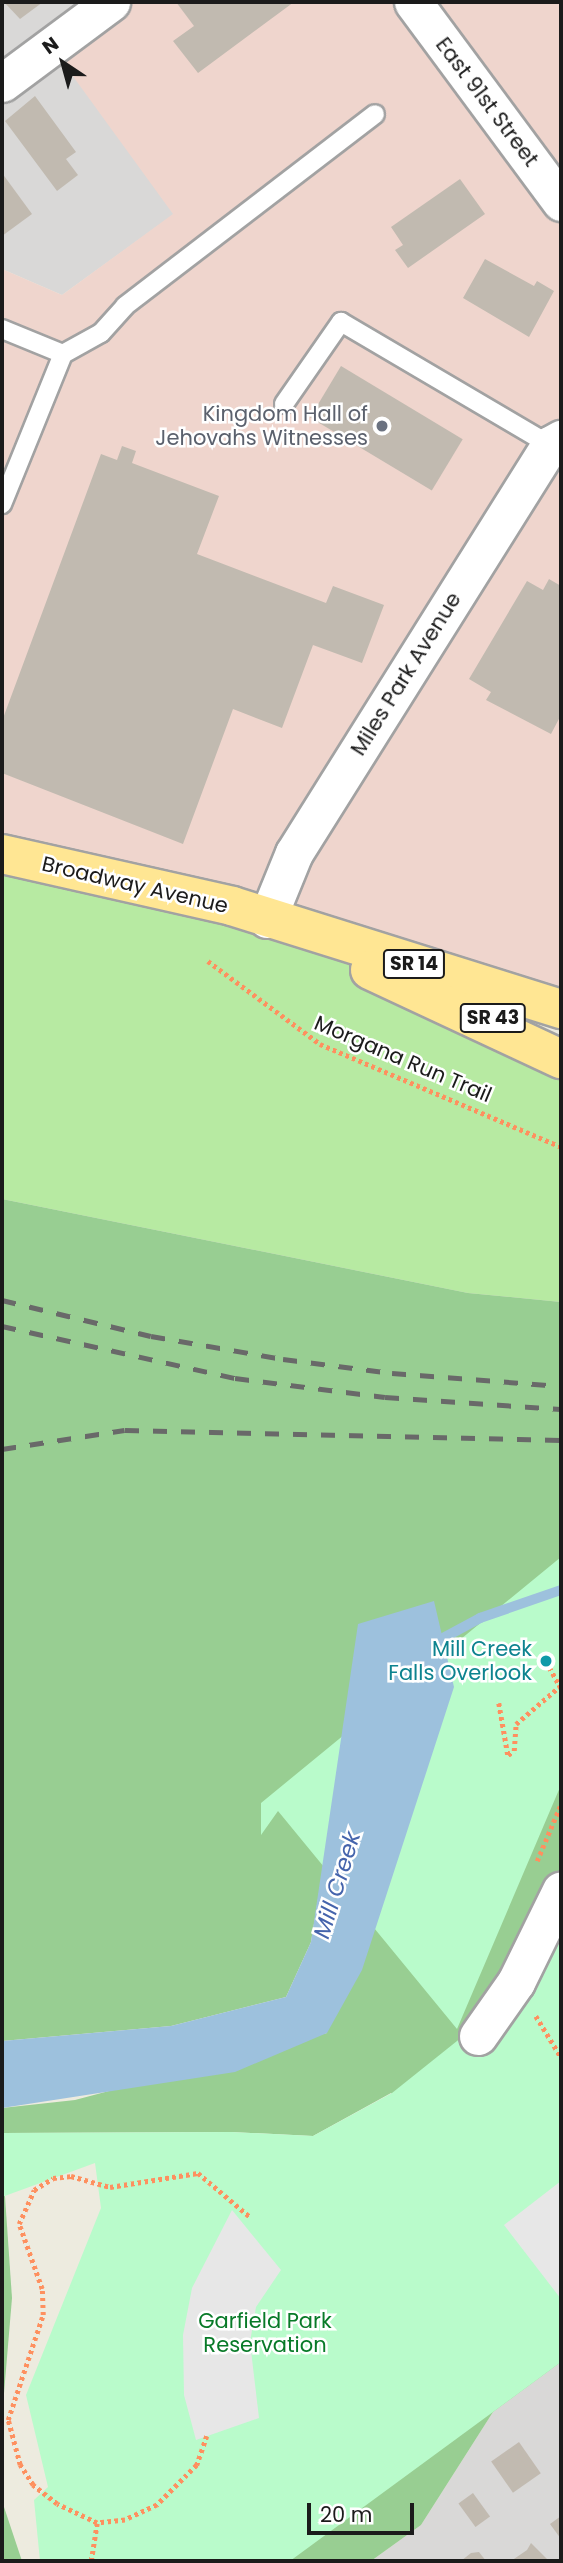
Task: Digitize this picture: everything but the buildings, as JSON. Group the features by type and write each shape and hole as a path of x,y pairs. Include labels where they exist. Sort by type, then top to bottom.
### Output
{"main road":[{"name":"Broadway Avenue","path":"2,854 232,906 561,1009"},
{"name":"Broadway Avenue","path":"267,919 425,998 561,1059"},
{"name":"SR 43","path":"425,998 561,1040"}],"street":[{"path":"2,83 111,2"},
{"name":"East 91st Street","path":"413,2 561,202"},
{"name":"Miles Park Avenue","path":"267,919 294,853 556,442"},
{"path":"478,2036 516,1982 561,1890"}],"lane":[{"path":"2,505 63,354 101,333 125,306 375,114"},
{"path":"284,404 341,322 556,442"},
{"path":"2,329 63,354"}],"path":[{"name":"Morgana Run Trail","path":"208,961 320,1044 561,1147"},
{"path":"499,1703 508,1755 514,1751 516,1724 561,1687 546,1661"},
{"path":"532,2009 561,2057"},
{"path":"207,2436 197,2465 157,2505 125,2520 97,2524 57,2504 33,2485 12,2444 8,2420 10,2402 43,2315 42,2289 19,2224 23,2209 34,2190 52,2178 72,2176 110,2187 198,2173 248,2216"},
{"path":"91,2561 97,2524"}],"shaded area":[{"path":"2,2 111,2 52,46 174,214 62,295 2,269"},
{"path":"111,2 561,2 561,1009 2,854 2,269 62,295 173,214 51,46"},
{"path":"561,2181 561,2299 504,2225"},
{"path":"232,2210 281,2270 256,2307 250,2342 259,2418 196,2440 184,2395 183,2335 192,2288"},
{"path":"561,2362 561,2561 371,2561 421,2525 493,2412"}],"green space":[{"path":"2,854 232,906 561,1059 561,1302 468,1293 2,1199"},
{"path":"2,1199 468,1293 561,1302 561,1890 516,1982 401,2103 391,2093 313,2136 231,2132 2,2133 2,2108 75,2100 327,2033 334,1800 311,1942 286,1997 171,2026 2,2041"},
{"path":"561,1557 561,1785 457,2029 278,1811 261,1835 261,1803"},
{"name":"Garfield Park Reservation","path":"561,1922 561,2362 290,2561 40,2561 34,2500 48,2487 26,2395 101,2208 95,2163 2,2197 2,2133 231,2132 313,2136 392,2093 527,1985 533,1989"},
{"path":"2,2153 12,2298 2,2417"},
{"path":"561,2362 493,2412 421,2525 371,2561 160,2561"},
{"path":"2,2501 22,2561 2,2561"}],"water":[{"path":"434,1601 454,1687 362,1970 327,2033 235,2072 2,2108 2,2041 171,2026 286,1997 311,1942 358,1624"}],"waterway":[{"name":"Mill Creek","path":"432,1644 480,1618 561,1590"}],"railway":[{"path":"2,1300 151,1336 283,1359 392,1373 561,1386"},
{"path":"2,1326 235,1378 385,1397 561,1409"},
{"path":"2,1449 125,1430 561,1440"}],"place":[{"name":"Kingdom Hall of Jehovahs Witnesses","path":"382,426"},
{"name":"Mill Creek Falls Overlook","path":"546,1661"}]}
